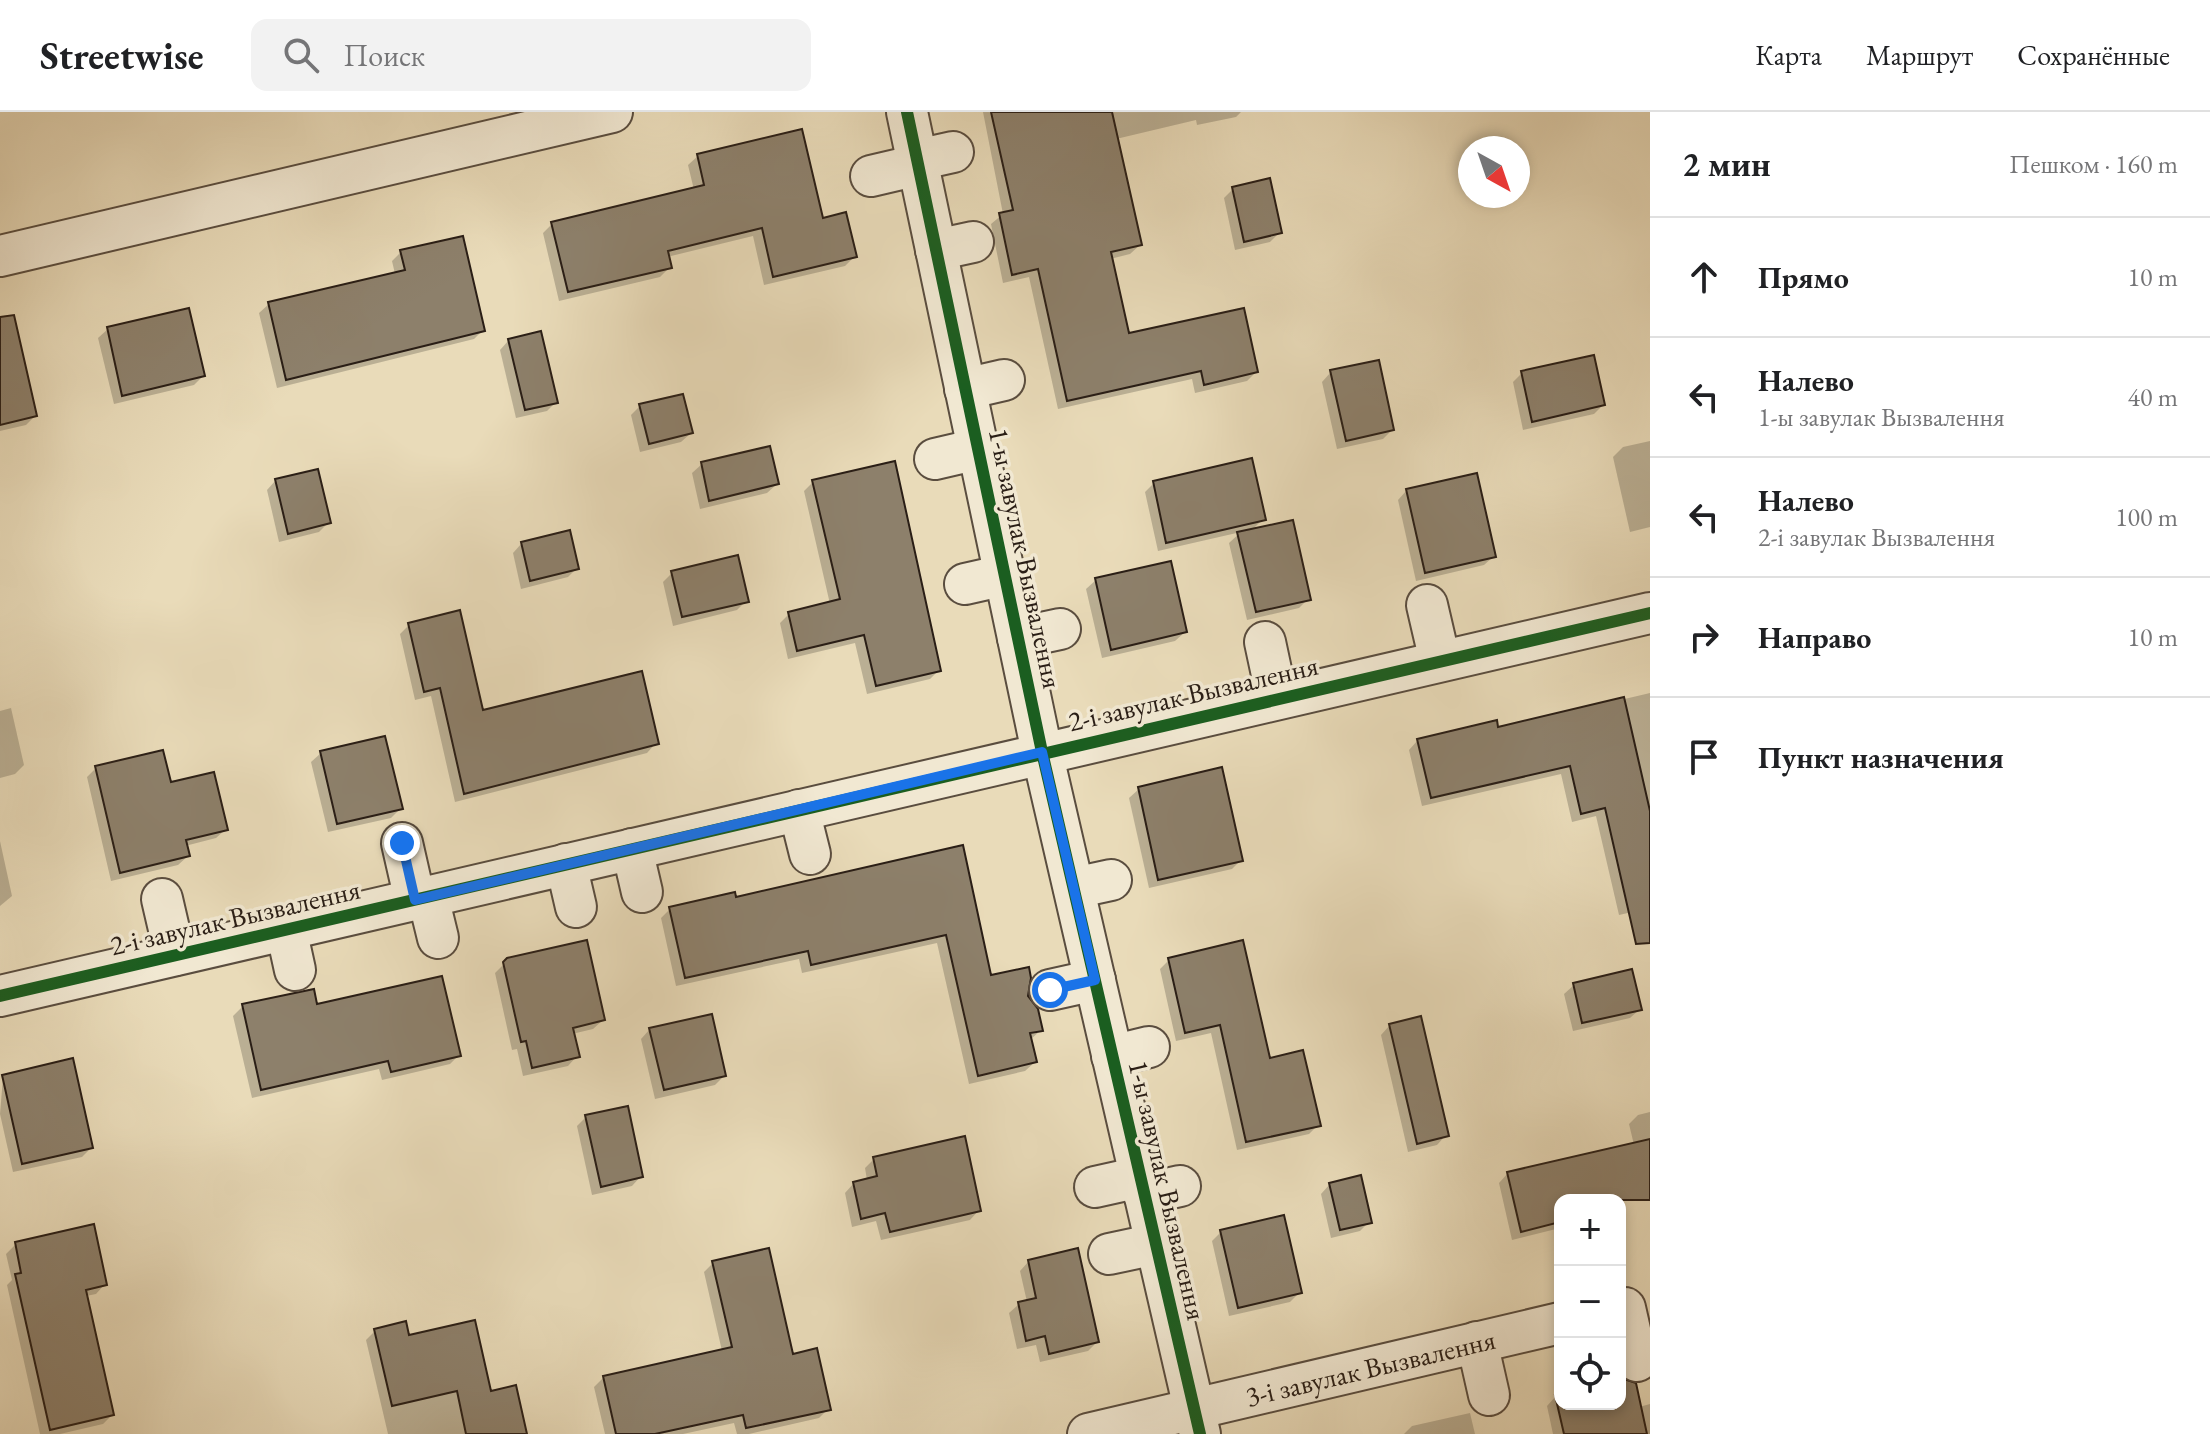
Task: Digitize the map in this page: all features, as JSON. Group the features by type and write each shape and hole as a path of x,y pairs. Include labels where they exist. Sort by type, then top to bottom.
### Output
{"street":[{"path":"0,256 283,205 548,142 612,112"},
{"name":"1-ы завулак Вызвалення","path":"907,112 929,159 955,246 965,389 1042,752 1092,884 1095,980 1130,1051 1155,1186 1156,1244 1197,1422"},
{"path":"871,176 929,159"},
{"path":"965,389 1004,380"},
{"path":"935,459 978,449"},
{"path":"965,584 1005,575"},
{"path":"1427,605 1440,661"},
{"name":"2-і завулак Вызвалення","path":"0,996 1042,752 1440,661 1649,617"},
{"path":"1018,638 1060,629"},
{"path":"1265,642 1277,698"},
{"path":"799,810 810,854"},
{"path":"402,843 438,938"},
{"path":"632,849 642,892"},
{"path":"566,864 576,907"},
{"path":"162,899 175,955"},
{"path":"286,929 295,970"},
{"path":"1050,990 1095,980"},
{"path":"1095,1187 1155,1186"},
{"path":"1109,1254 1156,1244"},
{"path":"1632,1306 1637,1361"},
{"name":"3-і завулак Вызвалення","path":"1088,1434 1197,1422 1477,1342 1554,1324"},
{"path":"1477,1342 1489,1395"}],"building":[{"path":"991,112 1112,112 1142,245 1111,252 1129,333 1244,308 1258,372 1204,385 1201,371 1067,401 1038,269 1012,275 999,213 1013,210"},
{"path":"802,129 823,218 846,212 857,257 773,277 762,228 668,251 672,268 568,292 551,222 704,185 697,154"},
{"path":"1270,178 1282,233 1244,242 1232,187"},
{"path":"463,236 485,331 286,380 268,302 405,270 400,250"},
{"path":"189,308 205,376 122,396 107,327"},
{"path":"14,315 37,416 0,425 0,317"},
{"path":"541,331 558,403 525,410 508,339"},
{"path":"1594,355 1605,405 1532,422 1521,371"},
{"path":"1379,360 1394,430 1346,441 1330,370"},
{"path":"683,394 693,433 649,444 639,404"},
{"path":"770,446 779,484 709,501 701,462"},
{"path":"1252,458 1266,520 1166,543 1153,481"},
{"path":"895,461 941,671 876,686 864,635 797,651 788,612 840,599 812,480"},
{"path":"318,469 331,523 288,534 275,479"},
{"path":"1477,473 1496,557 1425,573 1406,489"},
{"path":"1293,520 1311,600 1256,612 1237,532"},
{"path":"570,530 579,569 530,581 521,542"},
{"path":"738,555 749,602 682,617 671,571"},
{"path":"1171,561 1187,632 1111,650 1095,578"},
{"path":"460,610 483,710 642,671 659,744 464,794 440,688 424,692 408,623"},
{"path":"1624,697 1650,811 1650,943 1636,944 1605,808 1581,814 1570,766 1431,798 1417,739 1497,720 1498,727"},
{"path":"385,736 403,809 337,824 320,751"},
{"path":"163,750 171,782 214,772 228,830 186,840 190,856 120,873 95,766"},
{"path":"1222,767 1243,861 1158,880 1138,787"},
{"path":"963,845 991,975 1029,967 1028,996 1038,1009 1043,1031 1030,1033 1037,1062 978,1076 946,935 811,965 808,951 685,978 669,907 735,892 736,897"},
{"path":"587,940 605,1020 573,1028 580,1057 532,1068 526,1041 521,1042 503,962 507,958"},
{"path":"1243,940 1270,1058 1303,1050 1321,1126 1246,1142 1220,1025 1185,1033 1168,958"},
{"path":"1632,969 1642,1010 1582,1023 1573,983"},
{"path":"442,976 461,1056 391,1072 388,1061 261,1090 242,1004 314,989 317,1004"},
{"path":"712,1014 726,1076 664,1090 649,1028"},
{"path":"1421,1016 1449,1136 1417,1144 1389,1024"},
{"path":"73,1058 93,1148 22,1164 2,1075"},
{"path":"628,1106 643,1177 601,1187 585,1115"},
{"path":"965,1136 981,1211 890,1232 885,1213 861,1219 853,1182 877,1176 873,1157"},
{"path":"1650,1139 1650,1200 1626,1200 1626,1194 1554,1194 1554,1224 1521,1232 1507,1172"},
{"path":"1361,1175 1372,1223 1340,1230 1329,1183"},
{"path":"1284,1215 1302,1293 1238,1308 1220,1230"},
{"path":"94,1224 107,1285 86,1290 114,1415 50,1430 15,1274 21,1273 15,1242"},
{"path":"769,1248 793,1354 817,1348 831,1410 746,1428 743,1415 655,1434 616,1434 603,1376 732,1347 712,1261"},
{"path":"1078,1248 1099,1342 1049,1354 1045,1336 1026,1341 1018,1302 1036,1298 1028,1260"},
{"path":"475,1320 491,1391 516,1385 527,1434 466,1434 457,1391 392,1406 374,1329 406,1321 409,1335"},
{"path":"1626,1380 1636,1383 1647,1434 1564,1434 1558,1410 1626,1410"}],"cycle path":[{"path":"907,112 1042,752 1200,1434"},
{"path":"0,996 1650,613"}],"route":[{"path":"402,843 415,900 1042,752 1095,980 1050,990"}]}
